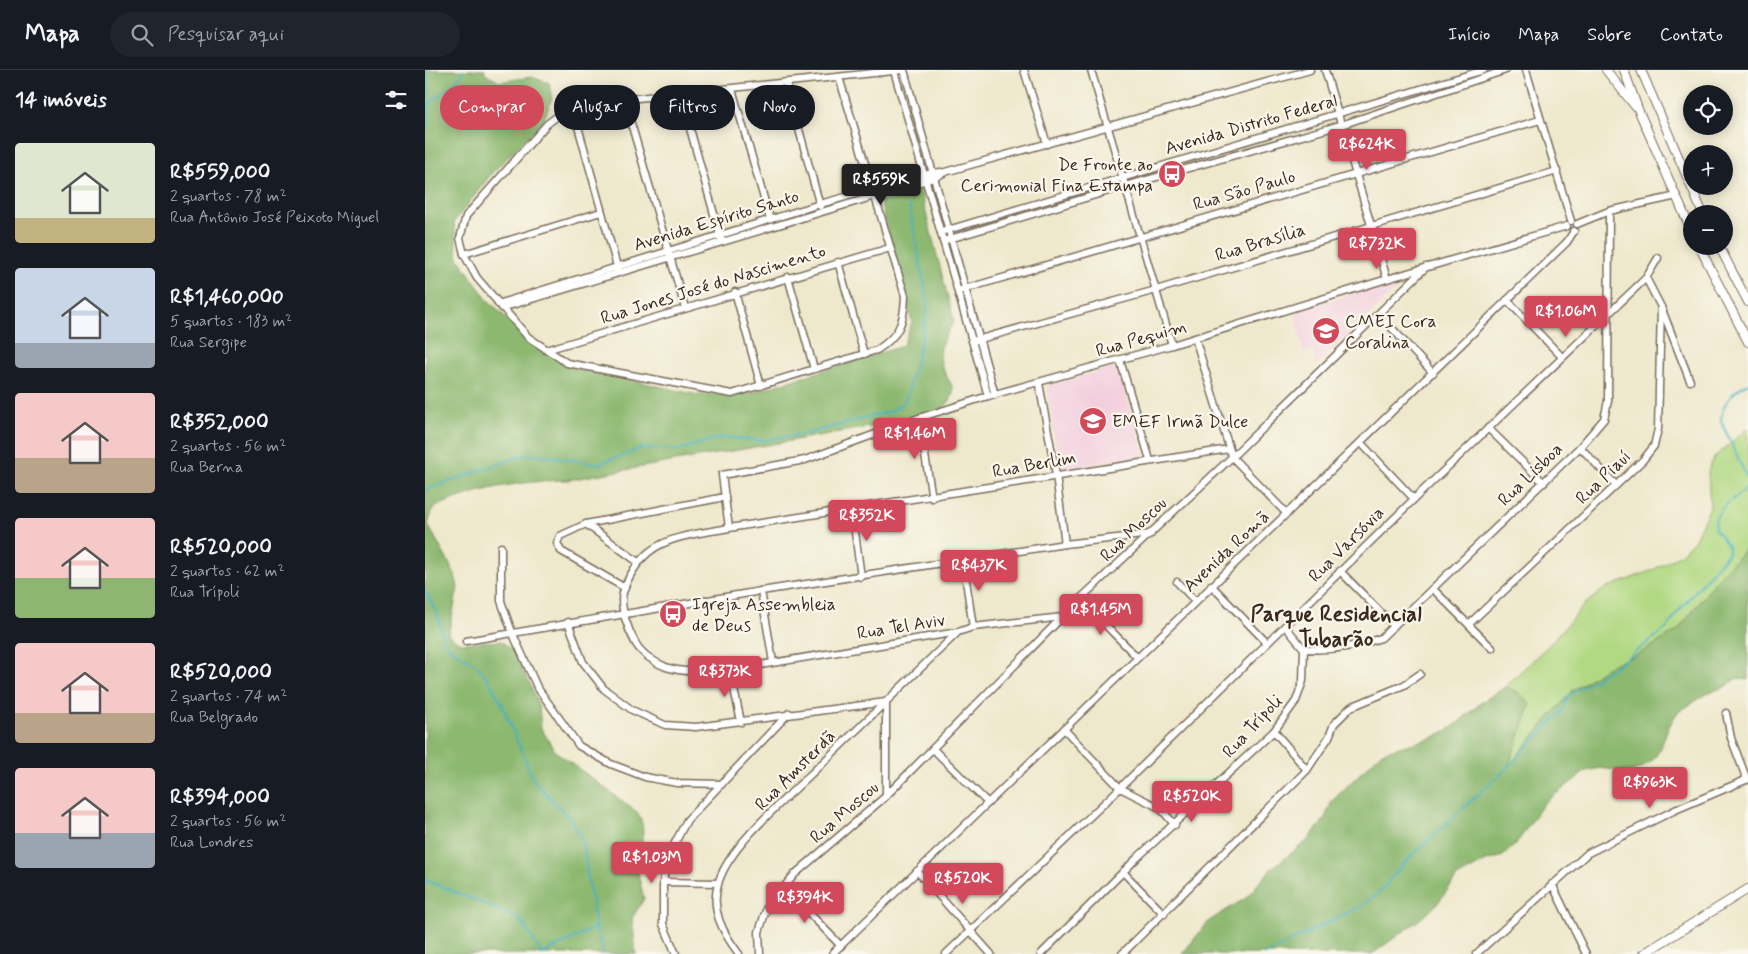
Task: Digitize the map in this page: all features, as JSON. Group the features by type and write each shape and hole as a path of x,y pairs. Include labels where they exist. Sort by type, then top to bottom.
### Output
{"street":[{"path":"735,89 903,70 967,287 992,395"},
{"path":"1024,70 1047,144"},
{"path":"1091,70 1172,345"},
{"name":"Avenida Espírito Santo","path":"721,238 770,220 875,196 933,175 1310,70"},
{"path":"1325,70 1387,279"},
{"name":"Avenida Distrito Federal","path":"941,232 1484,70"},
{"name":"Avenida Distrito Federal","path":"943,241 1125,186 1341,125 1506,70"},
{"path":"1526,70 1572,224"},
{"path":"1606,70 1638,109"},
{"path":"1624,70 1638,109 1683,211"},
{"path":"1641,70 1699,205"},
{"path":"894,71 973,341 992,395"},
{"path":"554,119 547,124 466,216 460,238 464,254 477,278 528,337 567,363 732,394 877,350 892,340 905,317 905,296 839,77"},
{"path":"786,82 821,208"},
{"path":"735,99 770,220"},
{"name":"Rua São Paulo","path":"958,291 1540,120"},
{"path":"579,130 618,270"},
{"path":"633,130 685,308"},
{"path":"690,130 721,238"},
{"name":"Rua Brasília","path":"973,341 1156,290 1371,224 1557,171"},
{"name":"Avenida Espírito Santo","path":"500,306 821,208 873,189 925,178"},
{"name":"Rua Pequim","path":"725,497 723,475 805,460 919,418 992,395 1172,345 1572,224 1609,211 1677,196"},
{"name":"Rua Lisboa","path":"1304,649 1339,649 1381,638 1544,483 1600,426 1606,413 1610,311 1609,211"},
{"path":"464,254 601,212"},
{"name":"Avenida Romã","path":"832,954 1567,242 1574,231 1569,230 1572,224"},
{"name":"Rua Jones José do Nascimento","path":"546,350 735,292 890,248"},
{"path":"1704,255 1747,341"},
{"path":"1724,255 1748,302"},
{"name":"Rua Varsóvia","path":"946,954 1120,788 1561,356 1646,278 1658,258"},
{"path":"839,262 864,354"},
{"name":"Rua Moscou","path":"760,954 759,932 767,906 795,874 886,796 1080,599 1232,457 1426,267"},
{"path":"788,277 814,369"},
{"path":"1646,278 1661,307 1690,382"},
{"path":"735,292 761,386"},
{"path":"1507,300 1561,356"},
{"name":"Rua Piauí","path":"1469,624 1643,460 1657,442 1661,359 1661,307"},
{"path":"1379,314 1433,372"},
{"path":"1195,338 1232,457 1287,514"},
{"path":"1120,360 1150,460"},
{"path":"1039,383 1056,475 1065,544"},
{"path":"919,418 932,498"},
{"path":"1488,428 1544,483"},
{"path":"1361,443 1414,499"},
{"path":"1580,447 1616,485"},
{"name":"Rua Berlim","path":"624,613 622,598 638,562 651,550 669,541 729,528 932,498 1056,475 1229,449"},
{"path":"625,588 561,551 557,542 560,536 586,524 725,497 729,528"},
{"path":"852,510 861,576"},
{"path":"586,524 638,562"},
{"path":"466,641 569,622 598,619 624,613 761,591 1065,544 1151,534"},
{"path":"501,547 501,601 513,632 537,688 579,746 611,764 645,778 677,783 722,784"},
{"path":"963,561 973,627"},
{"path":"1340,571 1394,626"},
{"path":"1177,582 1195,601"},
{"path":"1211,585 1267,643"},
{"path":"1433,589 1492,648"},
{"path":"761,591 773,662"},
{"path":"1080,599 1137,657"},
{"name":"Rua Tel Aviv","path":"624,613 636,645 649,658 665,666 696,672 730,670 958,632 973,627 1063,617"},
{"path":"569,622 583,662 605,689 632,710 665,725 696,727 741,722 789,713 885,702 886,796"},
{"path":"1285,626 1304,649"},
{"name":"Rua Amsterdã","path":"739,954 721,928 715,901 718,883 732,855 958,632"},
{"name":"Rua Trípoli","path":"1041,954 1123,872 1274,731 1296,701 1303,681 1304,649"},
{"path":"730,670 741,722"},
{"path":"1122,954 1307,770 1329,737 1334,724 1351,707 1404,685 1420,674"},
{"path":"676,954 663,924 663,882 667,858 674,840 687,820 789,713"},
{"path":"1476,954 1567,869 1588,853 1616,837 1727,787 1747,780 1731,738 1725,713"},
{"path":"1064,729 1120,788 1160,808 1175,825"},
{"path":"1274,731 1307,770"},
{"path":"933,749 988,803"},
{"path":"1160,808 1193,807"},
{"path":"917,871 991,954"},
{"path":"1123,872 1164,914"},
{"path":"663,882 718,883"},
{"path":"1552,884 1586,954"},
{"path":"784,887 841,946"},
{"path":"1643,954 1748,889"}],"shaded area":[{"name":"CMEI Cora Coralina","path":"1395,281 1398,287 1316,366 1313,350 1303,352 1295,311"},
{"name":"EMEF Irmã Dulce","path":"1117,366 1145,456 1059,469 1047,386"}],"green space":[{"path":"425,70 485,70 484,73 499,82 531,77 549,83 552,98 544,120 544,85 440,85 440,130 534,130 492,173 454,222 458,258 486,298 529,340 572,367 698,395 751,393 903,346 912,322 880,201 920,190 954,321 942,343 940,352 942,367 952,386 952,397 937,415 568,480 533,482 499,487 466,495 433,508 428,525 455,574 458,588 448,635 460,643 501,641 512,650 531,686 539,707 541,728 555,751 637,812 641,819 643,832 638,868 644,899 632,918 636,954 425,954"},
{"path":"1748,428 1748,546 1717,580 1677,631 1637,655 1611,665 1572,691 1506,769 1518,692 1505,687 1553,641 1583,606 1604,589 1653,570 1681,554 1695,539 1710,507 1708,471 1714,458"},
{"path":"1748,546 1748,680 1737,678 1727,686 1708,693 1677,713 1667,730 1661,748 1653,760 1641,768 1629,772 1600,768 1586,771 1544,803 1516,844 1503,856 1486,861 1457,877 1437,904 1418,921 1372,954 1182,954 1209,921 1246,898 1272,868 1307,841 1324,820 1332,801 1382,752 1432,738 1453,727 1482,702 1505,687 1518,692 1531,704 1508,767 1572,691 1611,665 1637,655 1677,631 1717,580"}],"waterway":[{"path":"425,134 429,110 427,70"},
{"path":"429,105 454,83 464,70"},
{"path":"425,490 524,455 544,455 598,464 642,448 679,450 721,437 758,441 809,433 892,411 905,401 920,347 928,304 909,206"},
{"path":"1748,383 1729,398 1721,421 1748,480"},
{"path":"1265,954 1357,908 1377,895 1407,860 1510,765 1562,711 1568,696 1622,662 1667,628 1677,613 1728,553 1728,546 1715,529 1715,521 1721,509 1748,486"},
{"path":"425,591 437,613 445,642 451,649 478,666 487,678 501,702 534,781 571,820 582,840 596,928 604,954"},
{"path":"425,880 516,917 524,925 542,954"},
{"path":"542,954 596,927"}],"place":[{"name":"De Fronte ao Cerimonial Fina Estampa","path":"1172,174"},
{"name":"CMEI Cora Coralina","path":"1326,331"},
{"name":"EMEF Irmã Dulce","path":"1093,421"},
{"name":"Igreja Assembleia de Deus","path":"673,614"}],"district":[{"name":"Parque Residencial Tubarão","path":"1336,626"}]}
